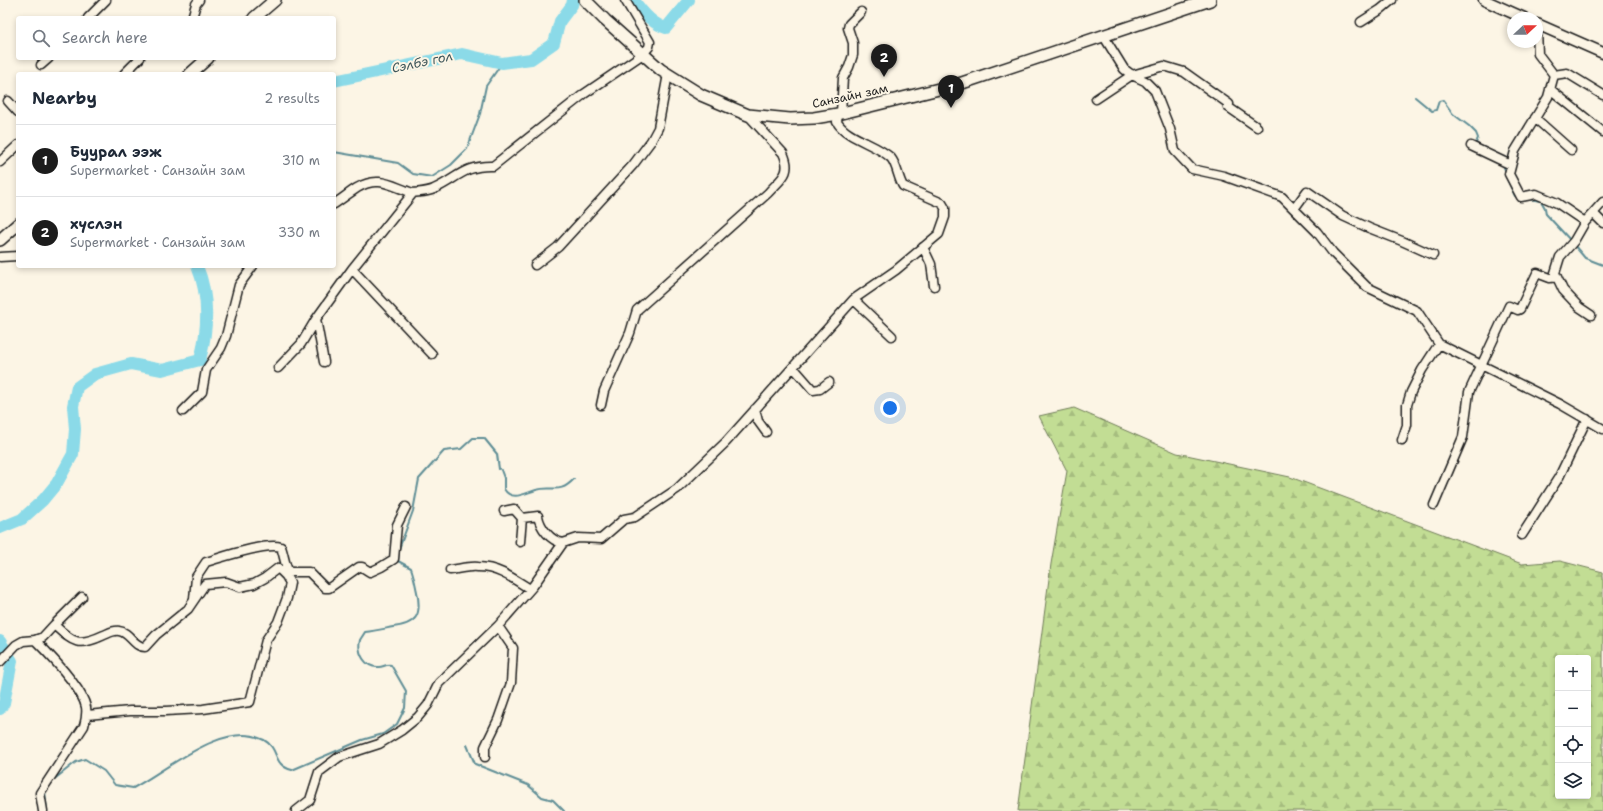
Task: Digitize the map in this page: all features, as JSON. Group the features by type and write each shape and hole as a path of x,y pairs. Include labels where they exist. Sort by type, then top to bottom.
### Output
{"main road":[{"path":"256,16 275,0"},
{"name":"Санзайн зам","path":"586,0 605,20 643,54 668,74 701,95 748,114 790,119 814,118 840,114 960,84 1210,0"},
{"path":"192,72 206,60"},
{"path":"0,240 16,226"}],"street":[{"path":"90,16 106,0"},
{"path":"193,16 196,4 199,0"},
{"path":"336,203 358,187 370,181 383,182 413,193 433,189 464,171 479,166 492,166 584,94 643,54 650,42 625,0"},
{"path":"1362,22 1392,0"},
{"path":"1484,0 1511,12"},
{"path":"522,518 538,516 540,525 557,542 563,543 578,538 601,539 624,520 635,517 677,489 726,442 854,300 896,270 939,234 945,217 945,208 942,203 904,186 899,180 892,160 843,130 837,122 840,114 843,78 853,55 853,43 848,28 849,24 861,12"},
{"path":"1543,27 1603,53"},
{"path":"1103,35 1124,69 1132,75 1145,81 1155,91 1170,129 1175,151 1192,168 1224,176 1282,197 1317,232 1333,253 1367,287 1417,311 1440,344 1560,404 1603,429"},
{"path":"1538,48 1538,54 1554,75"},
{"path":"41,65 47,60"},
{"path":"126,72 138,60"},
{"path":"1096,99 1132,75 1164,66 1184,72 1230,104 1228,107 1256,127"},
{"path":"1554,75 1567,73 1603,95"},
{"path":"535,265 558,247 633,165 651,141 658,128 668,74"},
{"path":"1554,75 1548,97 1515,151 1509,174 1521,197 1536,194 1557,203 1585,222"},
{"path":"1550,89 1603,132"},
{"path":"8,100 16,110"},
{"path":"601,405 604,391 627,340 637,310 768,193 785,175 786,160 783,153 748,114"},
{"path":"1535,118 1571,150"},
{"path":"1471,146 1511,165"},
{"path":"0,162 16,147"},
{"path":"1294,209 1307,191 1343,216 1433,255"},
{"path":"278,368 301,344 316,319 352,269 413,193"},
{"path":"1590,315 1579,307 1563,290 1555,273 1560,257 1574,241 1585,222 1603,202"},
{"path":"1593,213 1603,222"},
{"path":"923,247 931,264 934,286"},
{"path":"0,257 16,256"},
{"path":"183,411 202,392 206,370 221,348 226,336 239,286 252,268"},
{"path":"352,269 432,354"},
{"path":"1434,505 1463,437 1469,392 1509,306 1518,310 1520,309 1537,273 1550,278 1557,277"},
{"path":"854,300 892,336"},
{"path":"316,319 324,362"},
{"path":"1402,440 1407,425 1407,405 1411,392 1422,370 1440,344"},
{"path":"793,367 813,390 820,389 829,382"},
{"path":"755,409 758,421 766,432"},
{"path":"1522,535 1559,477 1587,420"},
{"path":"194,600 196,577 206,562 264,546 281,547 285,558 285,566 289,572 309,572 325,588 329,588 359,567 370,572 394,559 398,525 406,507"},
{"path":"504,511 514,510 522,518 520,542"},
{"path":"296,811 310,800 319,772 339,756 379,744 402,730 418,717 428,705 439,683 498,626 530,589 563,543"},
{"path":"450,570 476,566 486,567 499,571 530,589"},
{"path":"54,625 74,641 82,642 96,639 118,630 135,644 145,647 156,635 188,609 205,584 226,582 240,587 254,584 278,568 286,576 290,583 287,598 278,622 266,640 250,702 204,709 130,711 87,715"},
{"path":"0,662 16,645 23,641 35,640 43,637 82,597"},
{"path":"485,757 485,747 498,720 511,683 512,648 498,626"},
{"path":"35,640 73,684 85,706 87,715 84,726 40,793 42,811"}],"green space":[{"path":"1074,408 1177,453 1290,477 1522,564 1560,561 1603,572 1603,811 1018,811 1051,564 1067,471 1039,416"}],"waterway":[{"name":"Сэлбэ гол","path":"336,81 462,54 502,63 531,59 554,43 560,21 572,5 573,0"},
{"name":"Сэлбэ гол","path":"634,0 648,17 656,24 666,28 689,0"},
{"path":"336,152 398,163 413,174 432,177 451,165 467,149 480,114 486,86 502,63"},
{"path":"1415,97 1432,111 1436,110 1439,101 1443,100 1453,114 1476,133 1478,138 1476,143 1483,148"},
{"path":"1503,164 1506,173"},
{"path":"1507,179 1515,196 1518,198"},
{"path":"1529,199 1541,201 1545,208 1546,214 1571,241"},
{"path":"1574,245 1585,258 1603,265"},
{"name":"Сэлбэ гол","path":"0,528 22,519 43,500 57,483 73,454 75,429 73,406 77,387 95,374 131,364 162,370 200,360 205,336 206,312 204,289 198,268"},
{"path":"52,781 76,762 85,759 104,771 115,785 133,788 179,759 214,741 232,736 249,735 264,740 269,744 281,764 292,770 362,740 383,734 397,724 405,708 406,691 391,665 380,667 370,665 363,659 359,645 365,632 408,624 416,617 418,612 418,600 411,568 398,561 399,549 413,511 419,479 444,451 461,449 473,438 484,438 497,454 499,469"},
{"path":"501,470 504,478 504,489 507,493 515,496 536,490 564,487 574,479"},
{"name":"Сэлбэ гол","path":"0,641 12,661 4,703 0,709"},
{"path":"467,745 475,764 528,785 542,797 553,800 564,811"},
{"path":"45,791 47,811"}],"place":[{"name":"хүслэн","path":"884,77"},
{"name":"Буурал ээж","path":"951,108"}]}
